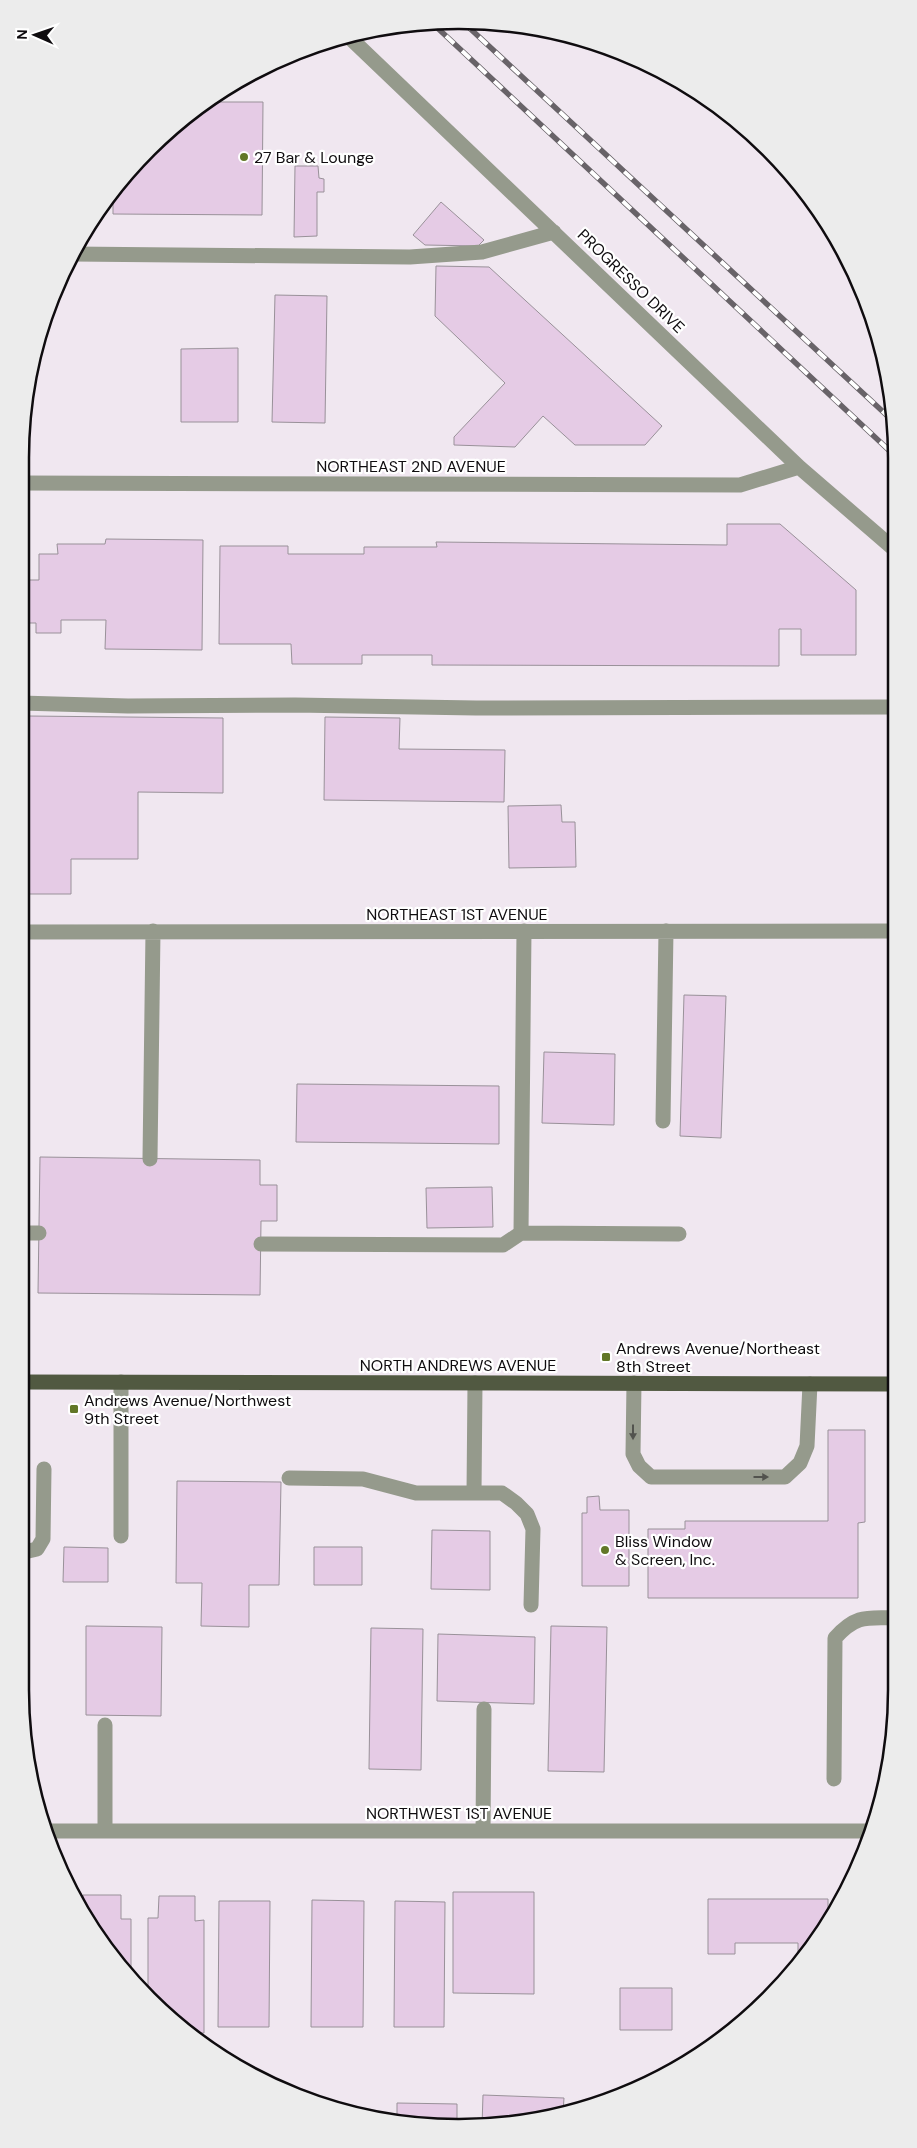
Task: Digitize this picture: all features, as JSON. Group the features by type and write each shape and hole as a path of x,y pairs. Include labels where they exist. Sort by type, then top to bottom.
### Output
{"main road":[{"name":"NORTH ANDREWS AVENUE","path":"29,1382 888,1384"}],"street":[{"name":"PROGRESSO DRIVE","path":"355,41 799,467 888,544"},
{"path":"81,254 410,257 482,252 554,232"},
{"name":"NORTHEAST 2ND AVENUE","path":"29,483 740,485 799,467"},
{"path":"29,703 128,706 305,705 476,708 888,707"},
{"path":"150,1159 153,931"},
{"path":"521,1233 524,931"},
{"path":"663,1121 666,931"},
{"name":"NORTHEAST 1ST AVENUE","path":"29,932 888,931"},
{"path":"29,1233 39,1233"},
{"path":"261,1244 503,1245 521,1233 679,1234"},
{"path":"121,1382 121,1536"},
{"path":"474,1492 475,1383"},
{"path":"634,1383 633,1454 639,1466 651,1477 785,1477 800,1463 807,1446 810,1384"},
{"path":"29,1551 37,1549 43,1539 44,1469"},
{"path":"289,1478 363,1479 416,1493 502,1492 526,1514 533,1529 531,1605"},
{"path":"834,1779 835,1638 847,1625 862,1618 888,1618"},
{"path":"483,1830 484,1709"},
{"path":"105,1725 106,1831"},
{"name":"NORTHWEST 1ST AVENUE","path":"53,1831 864,1831"}],"building":[{"path":"219,102 263,102 262,215 113,214 113,204 135,175 175,135 197,118"},
{"path":"295,166 318,166 319,178 324,179 324,192 317,192 317,236 294,237"},
{"path":"441,202 484,240 478,246 425,245 413,235"},
{"path":"436,266 489,267 662,426 645,445 575,445 543,416 515,447 454,445 454,437 505,383 435,316"},
{"path":"275,295 327,296 325,423 272,422"},
{"path":"238,348 238,422 181,422 181,349"},
{"path":"727,524 780,524 856,590 856,655 801,655 801,629 779,629 779,666 432,665 432,655 362,655 362,664 292,664 291,644 219,644 220,546 288,546 288,554 364,554 364,547 437,547 436,542 727,545"},
{"path":"106,539 203,540 202,650 105,649 106,620 61,620 61,633 36,633 36,623 29,623 29,580 39,580 39,554 58,554 57,544 105,544"},
{"path":"29,716 223,718 223,793 138,792 138,859 71,859 71,894 29,894"},
{"path":"325,717 400,718 399,749 505,750 504,802 324,800"},
{"path":"561,805 562,822 575,822 576,867 509,868 508,806"},
{"path":"684,995 726,996 721,1138 680,1136"},
{"path":"544,1052 615,1054 614,1125 542,1123"},
{"path":"297,1084 499,1086 499,1144 296,1142"},
{"path":"40,1157 260,1160 260,1185 277,1185 277,1221 261,1221 260,1295 38,1293"},
{"path":"492,1187 493,1227 427,1228 426,1188"},
{"path":"828,1430 865,1430 865,1522 858,1523 858,1598 648,1598 648,1529 685,1529 685,1521 828,1521"},
{"path":"177,1481 281,1482 279,1585 249,1585 249,1627 201,1626 202,1583 176,1583"},
{"name":"Bliss Window & Screen, Inc.","path":"599,1496 600,1510 629,1510 629,1586 582,1586 582,1513 587,1513 587,1497"},
{"path":"432,1530 490,1531 490,1590 431,1589"},
{"path":"64,1547 108,1548 108,1582 63,1582"},
{"path":"314,1547 362,1547 362,1585 314,1585"},
{"path":"86,1626 162,1627 161,1716 86,1715"},
{"path":"551,1626 607,1627 604,1772 548,1771"},
{"path":"371,1628 423,1629 421,1770 369,1769"},
{"path":"438,1634 535,1637 534,1704 437,1701"},
{"path":"453,1892 534,1892 534,1994 453,1993"},
{"path":"83,1895 121,1895 121,1919 131,1919 131,1968 101,1928 83,1898"},
{"path":"159,1896 195,1896 195,1921 204,1920 204,2033 201,2033 175,2013 148,1986 148,1918 158,1918"},
{"path":"708,1899 828,1899 828,1909 798,1952 798,1943 735,1943 735,1954 708,1954"},
{"path":"312,1900 364,1901 363,2027 311,2027"},
{"path":"219,1901 270,1901 269,2027 218,2027"},
{"path":"395,1901 445,1902 444,2027 394,2027"},
{"path":"620,1988 672,1988 672,2030 620,2030"},
{"path":"483,2095 564,2098 563,2106 515,2116 482,2118"},
{"path":"397,2103 457,2104 457,2119 397,2115"}],"railway":[{"path":"471,29 886,414"},
{"path":"439,30 888,449"}],"place":[{"name":"27 Bar & Lounge","path":"244,157"},
{"name":"Andrews Avenue/Northeast 8th Street","path":"606,1357"},
{"name":"Andrews Avenue/Northwest 9th Street","path":"74,1409"},
{"name":"Bliss Window & Screen, Inc.","path":"605,1550"}]}
